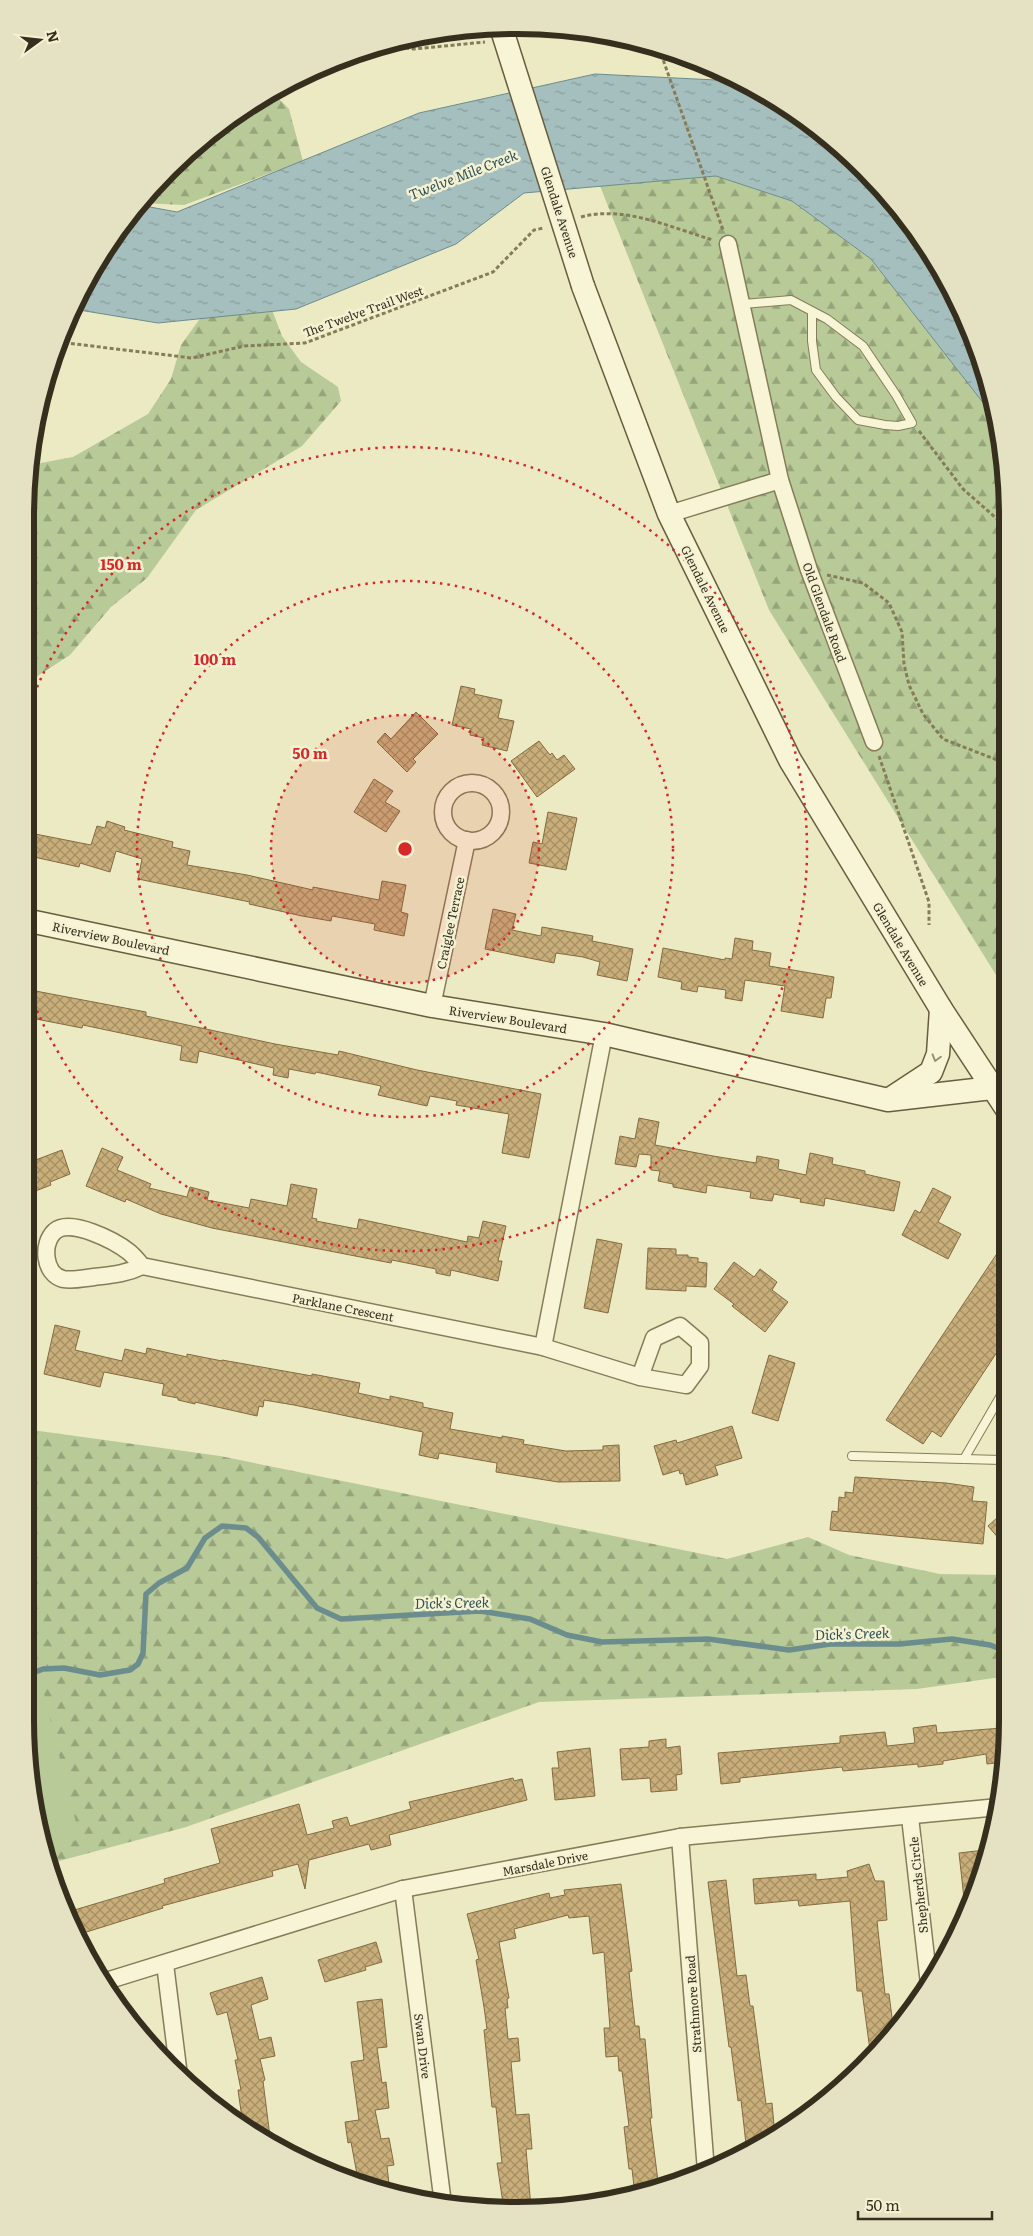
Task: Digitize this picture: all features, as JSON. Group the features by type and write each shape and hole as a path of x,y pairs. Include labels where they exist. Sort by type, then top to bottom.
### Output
{"main road":[{"name":"Glendale Avenue","path":"505,34 583,286 669,514 790,760 941,1010 999,1098"},
{"name":"Riverview Boulevard","path":"34,922 432,1006 604,1034 888,1100 992,1088"},
{"path":"888,1100 931,1072 938,1054 941,1010"}],"street":[{"name":"Old Glendale Road","path":"728,244 743,304 780,480 810,570 874,742"},
{"path":"669,514 780,480"},
{"name":"Craiglee Terrace","path":"432,1006 467,840"},
{"path":"544,1347 604,1034"},
{"path":"69,1226 77,1227 96,1234 129,1252 142,1266 127,1273 73,1280 62,1279 54,1274 49,1266 46,1258 46,1247 56,1231 69,1226"},
{"name":"Parklane Crescent","path":"142,1266 544,1347 640,1376"},
{"name":"Marsdale Drive","path":"110,1980 403,1889 680,1837 910,1817 991,1808"},
{"name":"Shepherds Circle","path":"910,1817 928,1973"},
{"name":"Strathmore Road","path":"680,1837 705,2164"},
{"name":"Swan Drive","path":"403,1889 442,2196"},
{"path":"165,1964 177,2063"}],"lane":[{"path":"743,304 791,300 826,319 863,346 896,395 912,423 898,426 858,420 836,397 816,370 812,342 812,312"},
{"path":"964,1459 999,1399"},
{"path":"852,1456 999,1460"}],"path":[{"path":"403,47 414,49 502,34"},
{"path":"662,56 728,244"},
{"path":"579,218 596,213 626,215 728,244"},
{"name":"The Twelve Trail West","path":"66,343 192,358 244,346 305,343 493,272 534,230 553,225"},
{"path":"912,423 963,489 999,521"},
{"path":"810,570 863,583 889,603 902,632 904,664 909,685 923,714 943,739 999,761"},
{"path":"874,742 929,902 928,925"}],"green space":[{"path":"277,97 289,109 303,161 184,205 150,203 175,175 198,154 248,115"},
{"path":"716,176 792,201 871,259 987,407 995,453 999,516 999,980 769,610 600,186"},
{"path":"269,302 282,336 301,362 338,387 341,401 302,446 196,510 147,578 111,607 70,655 34,678 34,516 37,464 73,457 148,414 171,379 181,345 209,306"},
{"path":"34,1430 220,1456 727,1559 808,1537 849,1555 940,1574 999,1575 999,1677 917,1689 539,1702 186,1827 55,1862 43,1814 35,1751"},
{"path":"34,1653 80,1839 51,1848 50,1844 38,1783 35,1751"}],"water":[{"name":"Twelve Mile Creek","path":"595,74 722,80 758,98 810,134 858,175 879,198 918,248 935,275 963,332 974,361 987,407 871,259 792,201 716,176 524,193 456,244 296,309 158,323 81,310 98,275 115,248 147,207 177,212 419,113"}],"building":[{"path":"461,686 475,689 474,694 502,700 498,718 514,721 507,751 482,745 484,738 470,735 471,729 452,725"},
{"path":"416,712 438,734 413,759 416,762 407,772 377,742 385,733 391,739"},
{"path":"539,741 550,755 552,753 557,760 564,755 575,769 537,797 511,761"},
{"path":"374,779 393,791 385,802 400,811 386,832 354,812"},
{"path":"548,812 577,818 566,870 529,863 533,842 542,844"},
{"path":"107,821 125,827 124,830 173,842 172,847 190,851 187,865 247,875 313,890 313,887 379,900 382,881 406,885 401,912 408,914 404,936 374,930 375,924 332,916 331,921 302,916 249,904 250,902 138,879 142,859 116,851 110,872 80,863 79,867 34,857 34,834 91,845 97,826 105,828"},
{"path":"493,909 516,914 512,930 541,936 542,927 593,936 592,941 633,949 627,981 597,975 600,962 583,957 556,953 554,963 485,949"},
{"path":"735,938 753,941 752,950 771,953 769,966 834,977 831,998 826,998 823,1018 781,1011 785,986 745,980 742,1001 725,998 726,990 698,986 697,992 681,989 682,982 658,977 663,948 725,960 725,958 732,959"},
{"path":"34,991 146,1012 146,1016 275,1044 338,1055 339,1051 417,1070 541,1094 529,1158 502,1153 509,1114 456,1105 457,1101 430,1096 427,1106 378,1095 381,1086 316,1072 315,1074 289,1069 288,1078 273,1075 274,1068 199,1051 197,1063 180,1060 182,1046 83,1025 82,1028 34,1019"},
{"path":"639,1118 659,1122 655,1145 756,1163 757,1156 779,1160 778,1169 806,1175 810,1153 833,1158 832,1164 865,1171 865,1174 900,1182 894,1211 825,1198 824,1206 800,1202 801,1199 774,1194 772,1201 750,1198 751,1192 707,1185 706,1193 673,1187 673,1184 658,1181 660,1171 651,1170 651,1155 639,1154 636,1167 615,1164 620,1136 635,1139"},
{"path":"102,1148 123,1157 117,1170 151,1184 149,1188 187,1197 190,1187 209,1192 207,1200 249,1208 251,1199 287,1206 291,1184 317,1189 312,1218 317,1219 316,1221 357,1229 359,1219 467,1242 468,1236 479,1238 483,1221 506,1226 498,1261 502,1261 498,1281 451,1270 450,1276 436,1273 436,1269 392,1260 391,1263 212,1228 161,1214 126,1199 125,1202 86,1186"},
{"path":"62,1150 70,1174 50,1182 51,1185 34,1192 34,1161"},
{"path":"933,1188 951,1197 938,1222 961,1234 948,1259 902,1235 915,1210 920,1213"},
{"path":"597,1239 622,1244 608,1313 584,1308"},
{"path":"648,1248 676,1249 676,1255 688,1255 688,1257 698,1258 698,1262 707,1263 706,1287 686,1286 686,1291 646,1289"},
{"path":"999,1250 999,1349 941,1437 932,1431 923,1444 886,1420"},
{"path":"734,1262 754,1277 760,1269 777,1282 772,1290 788,1302 765,1332 714,1289"},
{"path":"55,1325 80,1331 75,1350 122,1361 125,1349 146,1354 147,1348 187,1357 187,1354 312,1376 312,1374 360,1383 358,1393 390,1400 390,1396 423,1403 423,1407 453,1413 450,1429 524,1440 523,1444 566,1451 603,1450 603,1446 619,1445 620,1481 558,1482 496,1472 497,1463 439,1453 438,1459 419,1455 423,1432 294,1405 264,1400 263,1407 259,1406 257,1416 178,1400 178,1398 162,1395 164,1384 104,1372 100,1387 44,1374"},
{"path":"769,1355 795,1363 778,1421 752,1413"},
{"path":"732,1426 742,1458 715,1466 718,1475 686,1485 683,1473 680,1474 679,1470 663,1475 654,1446 676,1440 677,1443"},
{"path":"855,1477 946,1483 974,1487 972,1501 987,1502 983,1544 830,1530 832,1511 838,1512 839,1497 845,1498 845,1492 853,1493"},
{"path":"999,1516 999,1539 988,1526"},
{"path":"936,1725 937,1733 999,1728 997,1763 987,1764 986,1754 943,1761 943,1764 918,1767 918,1764 843,1771 842,1767 740,1778 740,1782 721,1784 718,1753 840,1743 840,1736 885,1732 887,1746 915,1743 913,1728"},
{"path":"666,1739 666,1748 680,1746 682,1774 676,1775 677,1790 651,1792 650,1778 622,1780 620,1749 649,1747 649,1741"},
{"path":"590,1748 595,1796 555,1800 552,1768 559,1768 557,1752"},
{"path":"513,1778 514,1781 522,1779 527,1800 389,1835 391,1845 371,1850 369,1844 309,1860 305,1889 298,1864 272,1871 273,1876 162,1906 163,1908 84,1933 73,1910 165,1883 164,1879 220,1863 211,1829 299,1804 307,1835 334,1828 332,1821 347,1817 350,1826 411,1809 409,1802"},
{"path":"981,1850 964,1901 959,1853"},
{"path":"869,1864 875,1881 884,1881 887,1920 877,1921 885,1994 889,1994 892,2021 870,2048 862,1991 857,1991 850,1901 799,1906 798,1900 755,1904 753,1879 816,1874 816,1880 848,1877 847,1871"},
{"path":"726,1880 737,1976 746,1975 750,2006 753,2006 766,2104 772,2103 774,2128 746,2144 741,2100 738,2101 731,2047 729,2047 708,1882"},
{"path":"621,1884 632,1971 629,1972 635,2026 639,2026 640,2039 645,2039 652,2118 650,2118 658,2181 634,2188 632,2169 629,2169 624,2127 629,2126 622,2071 619,2071 618,2056 606,2057 604,2028 610,2028 604,1952 593,1954 589,1916 569,1918 568,1915 514,1929 516,1938 499,1942 509,1998 507,1999 508,2008 505,2008 508,2039 518,2038 520,2061 511,2062 516,2115 529,2114 532,2149 526,2149 530,2202 503,2202 497,2163 502,2163 496,2107 492,2107 484,2030 487,2029 476,1960 479,1959 467,1914 549,1893 550,1898 565,1895 564,1890"},
{"path":"376,1942 382,1962 365,1967 366,1970 325,1982 318,1960"},
{"path":"262,1977 268,1999 251,2005 259,2040 271,2037 275,2056 260,2059 265,2080 263,2081 270,2135 242,2116 238,2090 241,2090 235,2060 238,2060 227,2012 217,2015 210,1993"},
{"path":"382,1999 387,2047 377,2048 382,2083 386,2082 389,2108 375,2110 381,2139 389,2138 394,2165 387,2166 389,2185 357,2176 351,2142 348,2143 345,2122 359,2120 351,2062 364,2060 357,2002"}],"waterway":[{"name":"Dick's Creek","path":"34,1672 43,1669 64,1668 100,1675 130,1670 138,1664 143,1653 146,1594 159,1583 187,1568 205,1538 222,1526 246,1528 258,1537 317,1608 341,1619 480,1611 530,1619 567,1635 602,1642 708,1639 789,1650 830,1644 899,1644 952,1639 990,1645 999,1648"}]}
